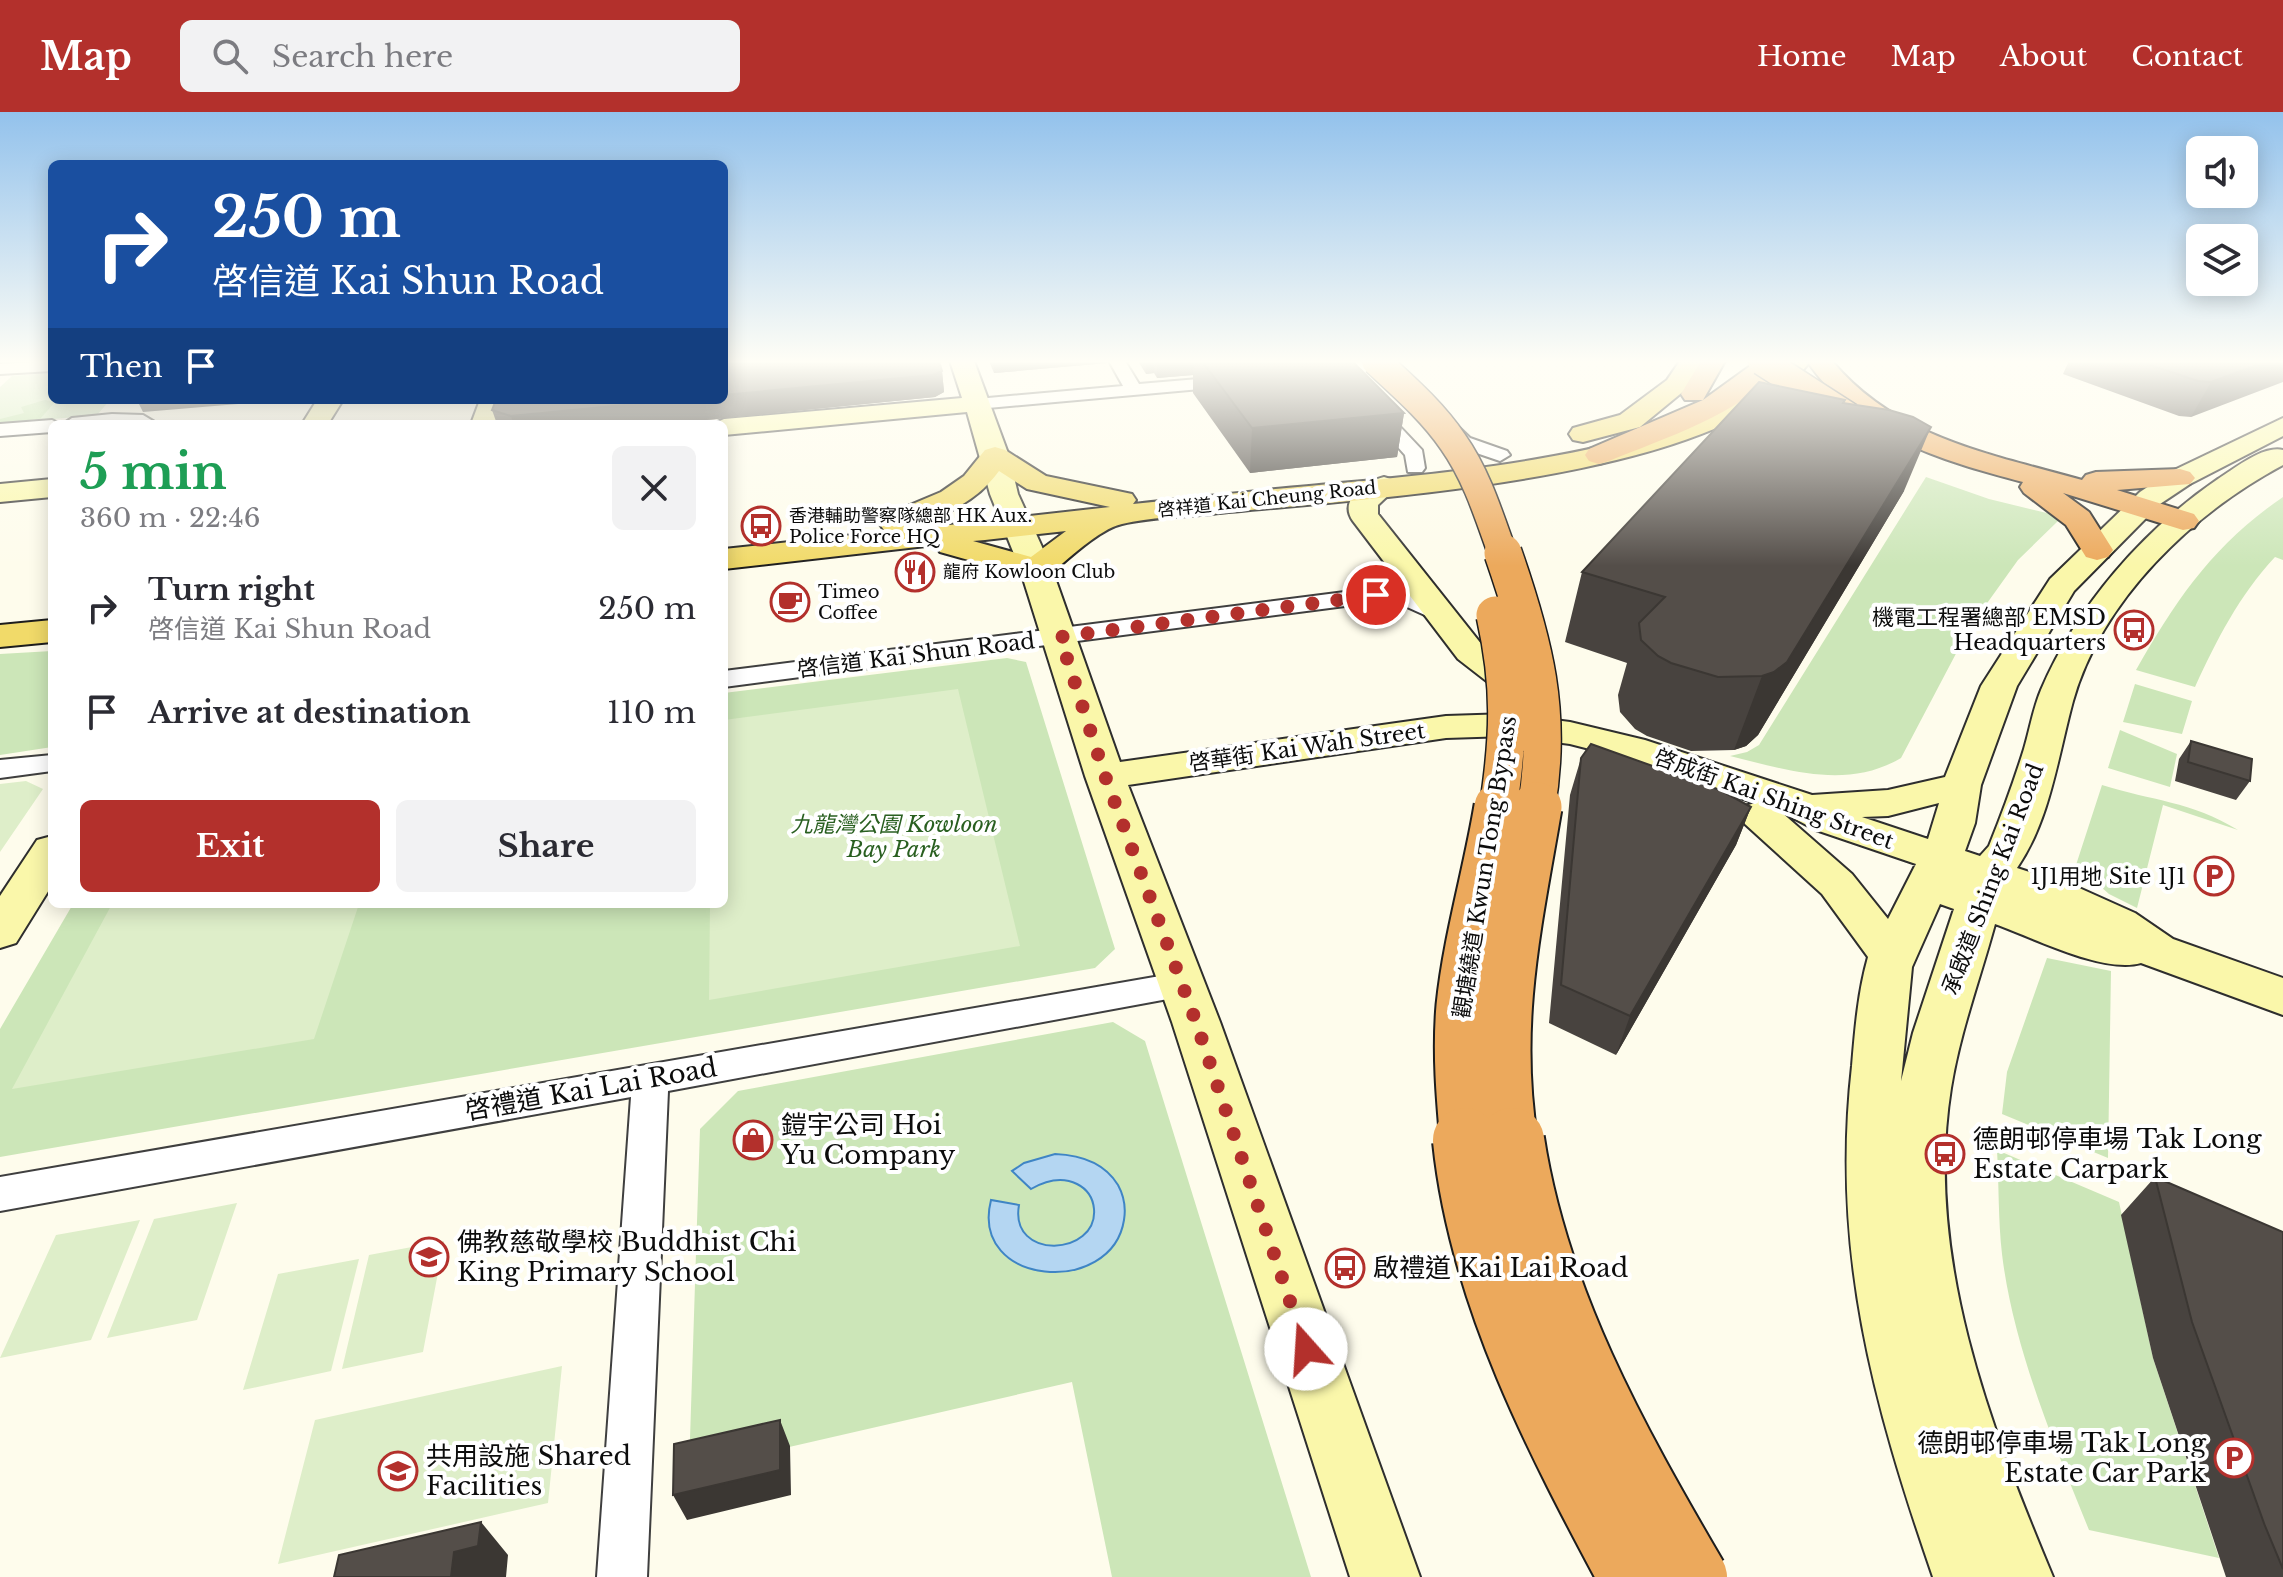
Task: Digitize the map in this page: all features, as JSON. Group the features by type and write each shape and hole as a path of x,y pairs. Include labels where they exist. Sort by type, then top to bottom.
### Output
{"highway":[{"name":"觀塘繞道 Kwun Tong Bypass","path":"1419,429 1443,463 1463,510 1505,653 1509,679 1509,743 1471,934 1461,1011 1459,1090 1464,1132 1480,1215 1516,1336 1550,1417 1631,1577"},
{"name":"觀塘繞道 Kwun Tong Bypass","path":"1444,429 1481,491 1535,649 1545,708 1543,763 1513,933 1504,1035 1508,1113 1519,1184 1542,1265 1562,1318 1605,1413 1695,1577"},
{"path":"1875,429 1920,451 2035,487 2135,512"},
{"path":"1897,429 2178,526"},
{"path":"2007,468 2121,482 2180,478"},
{"path":"2035,487 2078,519 2097,550"}],"main road":[{"path":"986,429 1004,494 1036,569 1109,784 1183,985 1385,1577"},
{"name":"啓祥道 Kai Cheung Road","path":"1116,508 1500,455 1598,429"},
{"name":"啓祥道 Kai Cheung Road","path":"728,558 905,531 1116,508 1384,486 1599,455 1685,429"},
{"path":"1968,1577 1926,1461 1897,1362 1874,1240 1870,1184 1873,1088 1891,955 1934,871 1960,802 1961,785 1999,686 2061,586 2135,512 2180,478 2276,429"},
{"name":"承啟道 Shing Kai Road","path":"2018,1577 1991,1513 1948,1369 1934,1302 1918,1184 1919,1131 1934,1035 1986,889 2010,845 2041,756 2058,692 2083,641 2104,608 2178,526 2219,493 2283,454"},
{"path":"995,456 1037,483 1116,508"},
{"path":"905,531 972,487 995,456"},
{"path":"1384,486 1363,502 1363,515 1470,652 1535,699 1631,748"},
{"path":"0,493 48,488"},
{"path":"1036,569 1116,508"},
{"path":"905,531 1036,569"},
{"name":"啓祥道 Kai Cheung Road","path":"728,542 905,531"},
{"path":"0,618 48,619"},
{"path":"0,636 48,620"},
{"name":"啓成街 Kai Shing Street","path":"1508,732 1570,733 1631,748 1808,807 1934,871"},
{"name":"啓成街 Kai Shing Street","path":"1508,732 1539,745 1616,765 1986,889 2107,947 2157,951 2283,997"},
{"name":"啓華街 Kai Wah Street","path":"1109,784 1454,743 1508,732"},
{"path":"1808,807 1888,803 1961,785"},
{"path":"1759,815 1837,884 1891,955"},
{"path":"0,932 48,856"}],"street":[{"path":"1394,429 1415,454 1415,468"},
{"path":"1449,429 1454,435 1500,455"},
{"name":"啓信道 Kai Shun Road","path":"728,678 1376,595 1413,601 1438,614"},
{"path":"1470,652 1501,701 1508,732"},
{"path":"0,769 48,763"},
{"name":"啓禮道 Kai Lai Road","path":"0,1194 1183,985"},
{"path":"622,1577 650,1079"}],"green space":[{"path":"1926,477 1989,499 2051,514 2058,521 2018,560 1970,627 1901,758 1880,768 1838,775 1795,771 1730,756 1759,745"},
{"path":"2283,497 2283,560 2275,557 2250,587 2220,635 2195,687 2136,670 2199,574 2237,534"},
{"path":"48,651 48,748 0,755 0,654"},
{"name":"九龍灣公園 Kowloon Bay Park","path":"1007,658 1026,662 1115,949 1095,968 0,1157 0,1029 71,908 728,908 728,693"},
{"path":"2135,684 2192,701 2182,734 2123,722"},
{"path":"958,689 1020,946 709,1000 710,908 728,908 728,719"},
{"path":"2120,730 2177,754 2170,787 2108,768"},
{"path":"26,781 43,789 0,852 0,784"},
{"path":"2102,785 2187,807 2238,830 2163,805 2137,908 2109,894 2076,865"},
{"path":"110,908 358,908 314,1039 12,1089"},
{"path":"2047,958 2111,971 2108,1158 2002,1114 2007,1072"},
{"path":"1113,1022 1145,1041 1311,1577 1112,1577 1072,1382 689,1470 700,1129 738,1091"},
{"path":"1997,1150 2119,1202 2153,1358 2219,1558 2089,1530 2036,1394 2015,1324 2002,1254"},
{"path":"237,1203 197,1320 107,1338 154,1219"},
{"path":"140,1220 91,1340 0,1358 56,1235"},
{"path":"444,1241 423,1352 342,1369 369,1255"},
{"path":"359,1259 331,1371 243,1390 278,1274"},
{"path":"562,1366 548,1503 278,1564 315,1420"}],"water":[{"path":"1055,1154 1082,1158 1106,1171 1120,1189 1125,1216 1114,1245 1095,1262 1071,1270 1045,1272 1020,1265 1001,1251 990,1229 991,1200 1019,1205 1020,1223 1027,1236 1039,1243 1054,1246 1083,1236 1092,1225 1094,1209 1084,1188 1059,1180 1031,1189 1012,1171 1024,1163"}],"building":[{"path":"1715,429 1930,429 1787,662 1774,672 1762,676 1718,677 1671,663 1641,640 1639,623 1665,597 1582,572"},
{"path":"2191,741 2252,759 2250,781 2188,762"},
{"path":"1591,744 1720,790 1751,807 1630,1016 1561,985 1581,758"},
{"path":"2155,1177 2283,1232 2283,1569 2192,1322"},
{"path":"780,1420 780,1470 673,1495 674,1444"},
{"path":"481,1522 478,1546 454,1552 451,1577 334,1577 339,1555"}],"place":[{"name":"香港輔助警察隊總部 HK Aux. Police Force HQ","path":"761,526"},
{"name":"龍府 Kowloon Club","path":"915,572"},
{"name":"Timeo Coffee","path":"790,602"},
{"name":"機電工程署總部 EMSD Headquarters","path":"2134,630"},
{"name":"1J1用地 Site 1J1","path":"2214,876"},
{"name":"鎧宇公司 Hoi Yu Company","path":"753,1140"},
{"name":"德朗邨停車場 Tak Long Estate Carpark","path":"1945,1154"},
{"name":"佛教慈敬學校 Buddhist Chi King Primary School","path":"429,1257"},
{"name":"啟禮道 Kai Lai Road","path":"1345,1268"},
{"name":"德朗邨停車場 Tak Long Estate Car Park","path":"2234,1458"},
{"name":"共用設施 Shared Facilities","path":"398,1471"}],"route":[{"path":"1306,1349 1196,1022 1105,776 1060,637 1376,595"}]}
